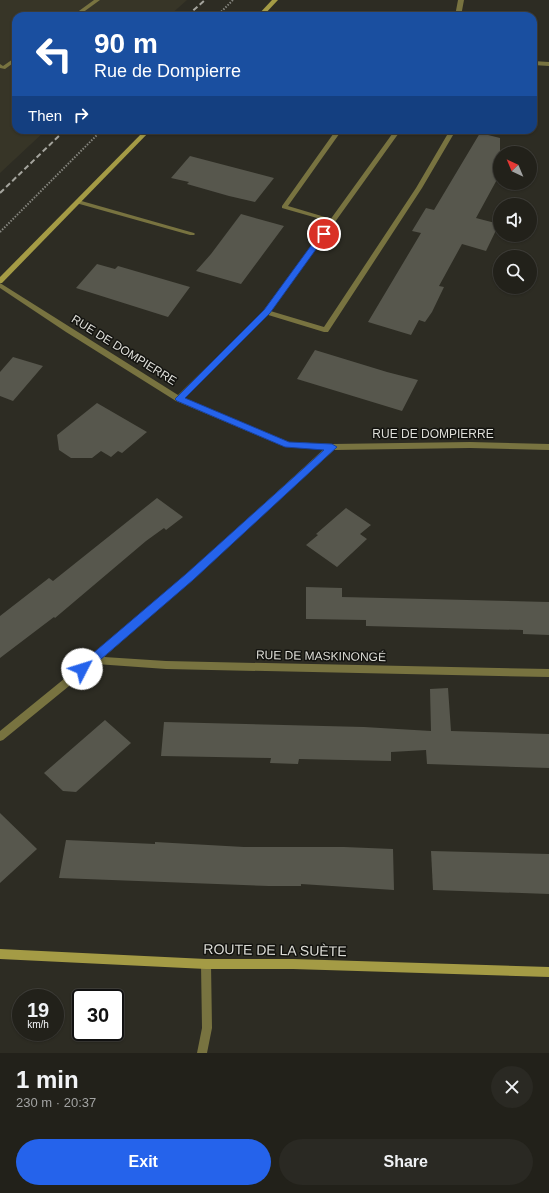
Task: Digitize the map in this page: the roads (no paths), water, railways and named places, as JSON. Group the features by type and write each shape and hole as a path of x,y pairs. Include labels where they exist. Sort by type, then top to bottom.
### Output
{"street":[{"path":"80,12 97,0"},
{"path":"264,12 275,0"},
{"path":"459,12 461,0"},
{"path":"0,66 3,68 12,62"},
{"path":"537,63 549,64"},
{"path":"0,282 144,134"},
{"path":"333,221 284,207 336,134"},
{"path":"180,399 267,312 395,134"},
{"path":"267,312 326,330 418,188 451,134"},
{"path":"78,202 192,234"},
{"name":"RUE DE DOMPIERRE","path":"0,285 68,330 180,399 288,445 332,447 470,445 549,447"},
{"path":"0,737 94,660 189,577 332,447"},
{"name":"RUE DE MASKINONGÉ","path":"94,660 166,665 549,673"},
{"name":"ROUTE DE LA SUÈTE","path":"0,954 206,964 293,964 549,972"},
{"path":"202,1053 208,1028 206,964"}],"railway":[{"path":"192,12 205,0"},
{"path":"0,193 61,134"}]}
